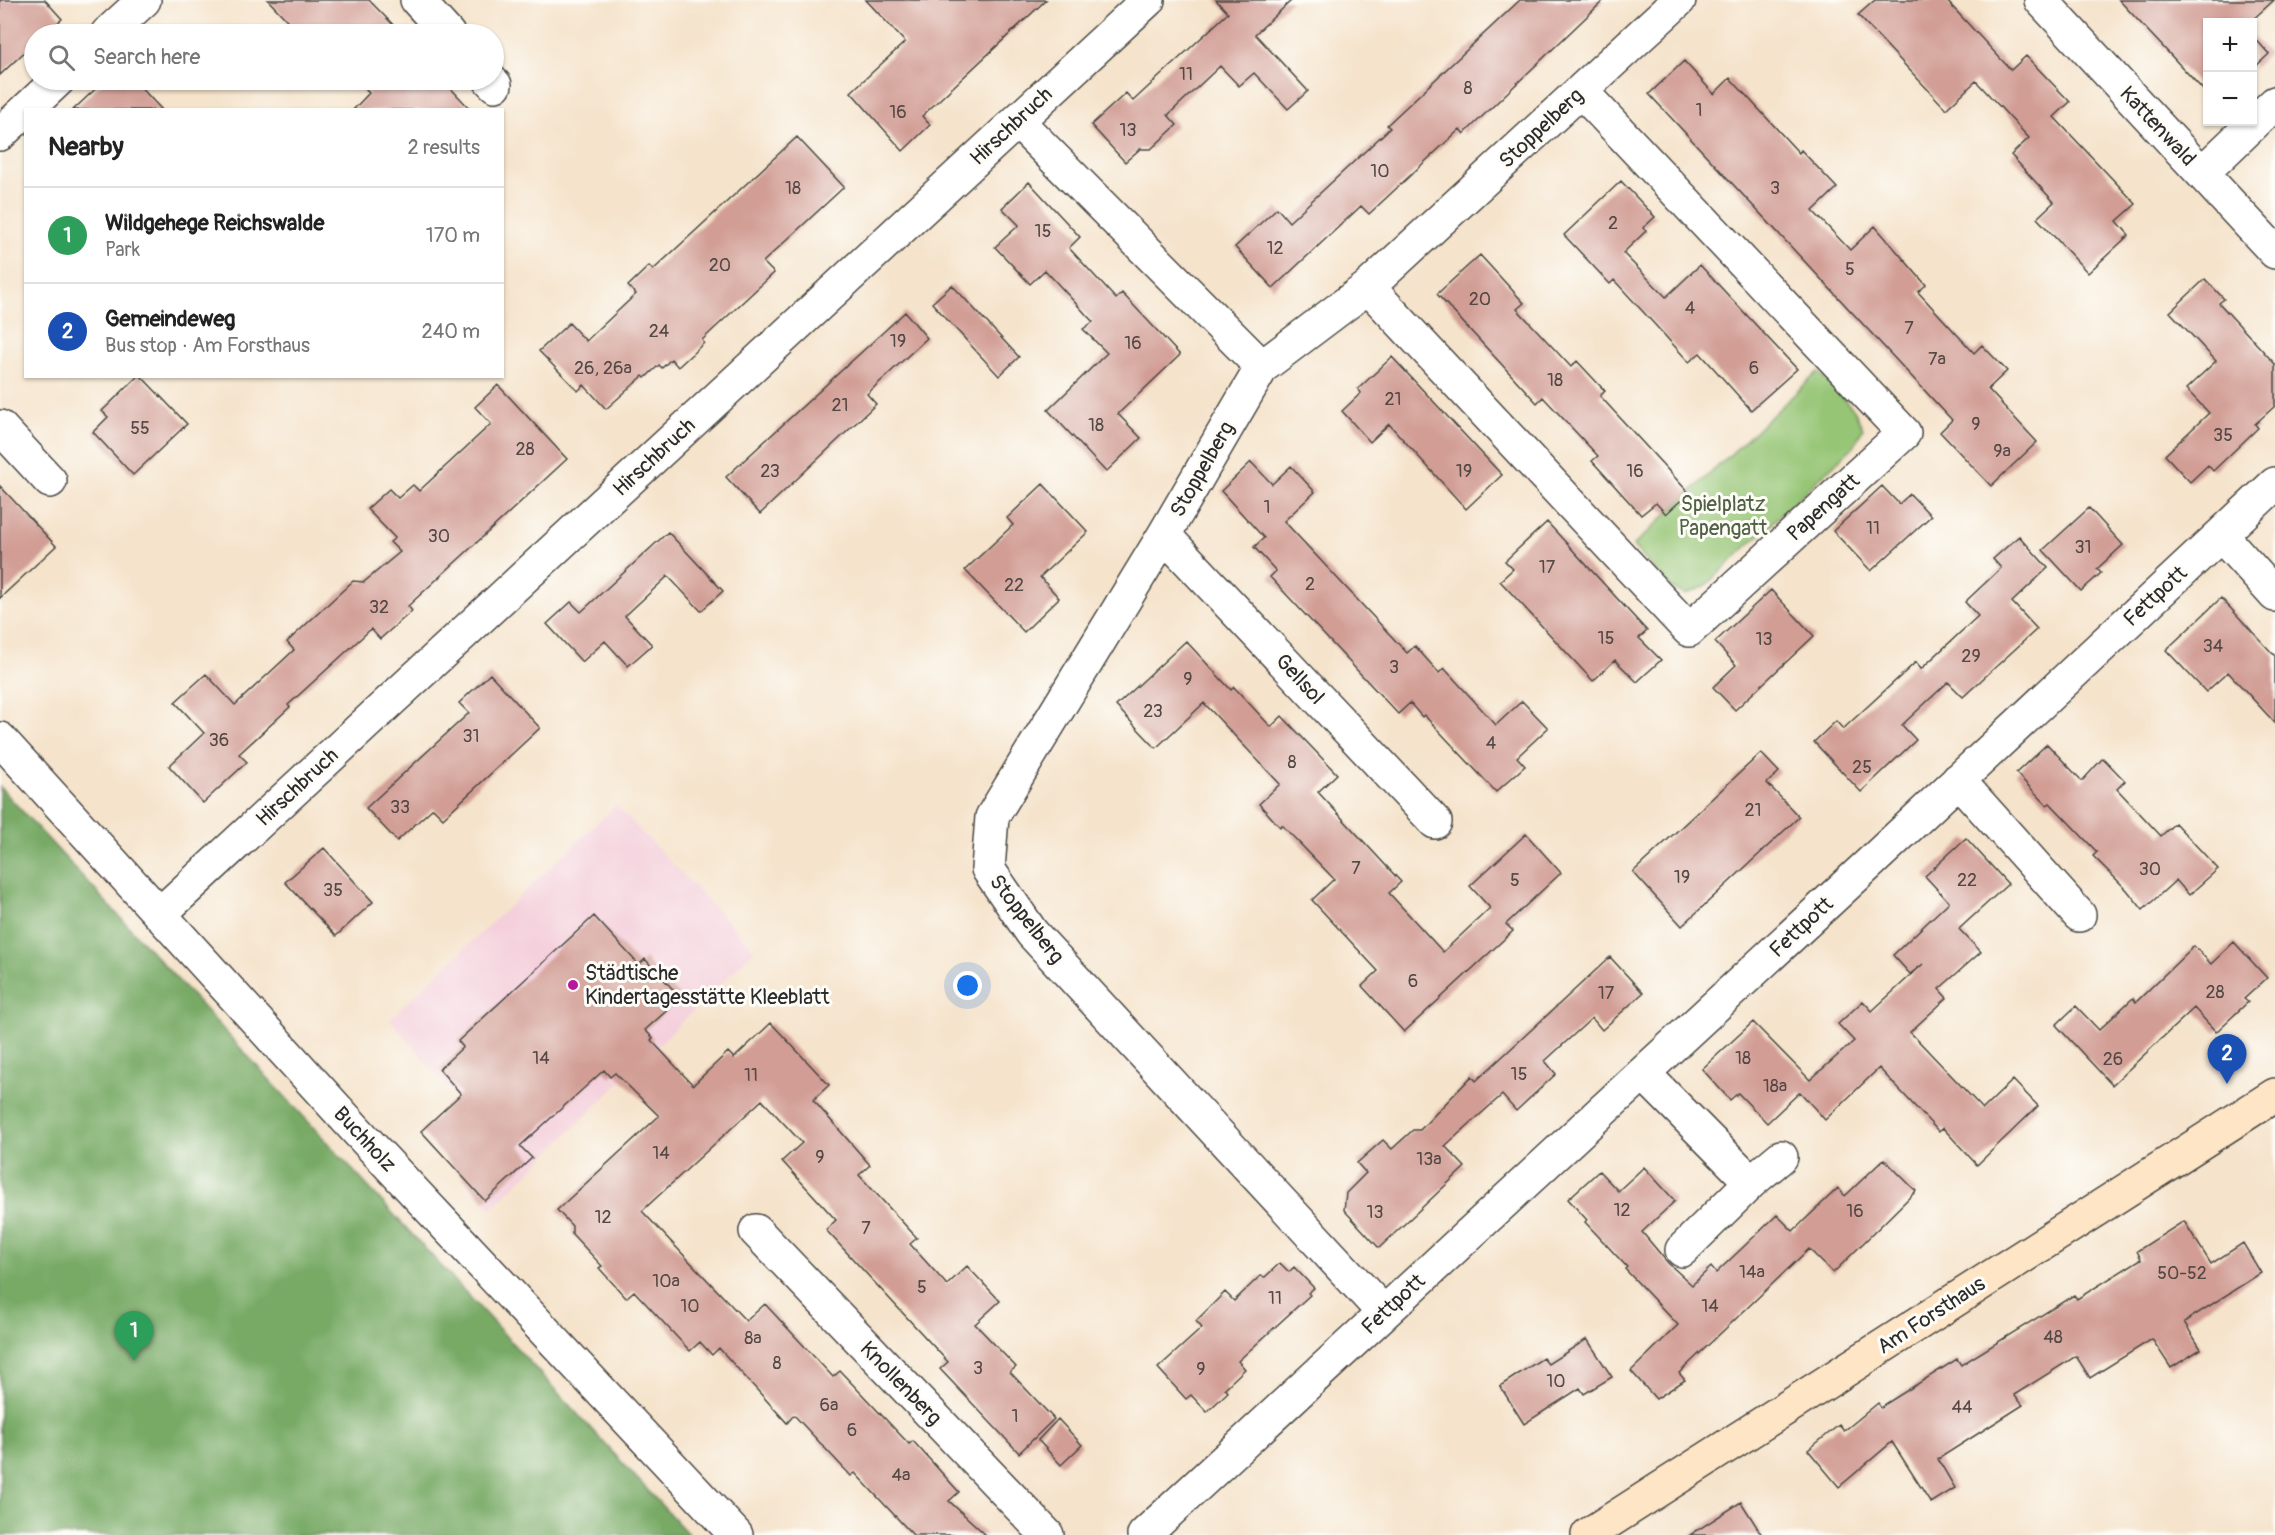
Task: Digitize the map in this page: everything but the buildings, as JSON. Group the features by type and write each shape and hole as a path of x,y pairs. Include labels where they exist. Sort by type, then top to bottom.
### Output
{"street":[{"path":"118,24 144,0"},
{"path":"417,0 439,24"},
{"name":"Hirschbruch","path":"160,913 1148,0"},
{"name":"Stoppelberg","path":"1384,1312 1032,933 988,869 992,817 1164,535 1262,367 1368,287 1679,0"},
{"name":"Kattenwald","path":"2041,0 2275,252"},
{"path":"29,108 48,90"},
{"name":"Papengatt","path":"1368,287 1689,630 1904,433 1581,91"},
{"path":"2202,173 2275,103"},
{"path":"1017,121 1262,367"},
{"path":"0,427 50,481"},
{"name":"Fettpott","path":"1144,1535 2275,484"},
{"name":"Gellsol","path":"1164,535 1435,822"},
{"path":"2221,535 2275,595"},
{"name":"Buchholz","path":"0,739 366,1140 736,1535"},
{"path":"1958,780 2079,915"},
{"path":"1643,1073 1751,1182"},
{"name":"Am Forsthaus","path":"1588,1535 2275,1095"},
{"path":"1682,1250 1751,1182 1781,1156"},
{"name":"Knollenberg","path":"756,1231 1047,1535"}],"shaded area":[{"name":"Städtische Kindertagesstätte Kleeblatt","path":"616,805 755,950 491,1209 421,1131 457,1098 390,1019"}],"green space":[{"name":"Spielplatz Papengatt","path":"1818,372 1854,410 1863,429 1853,447 1705,586 1685,595 1669,586 1633,546"},
{"path":"0,787 689,1535 0,1535"}],"place":[{"name":"Städtische Kindertagesstätte Kleeblatt","path":"573,985"},
{"name":"Gemeindeweg","path":"2227,1084"},
{"name":"Wildgehege Reichswalde","path":"134,1361"}]}
